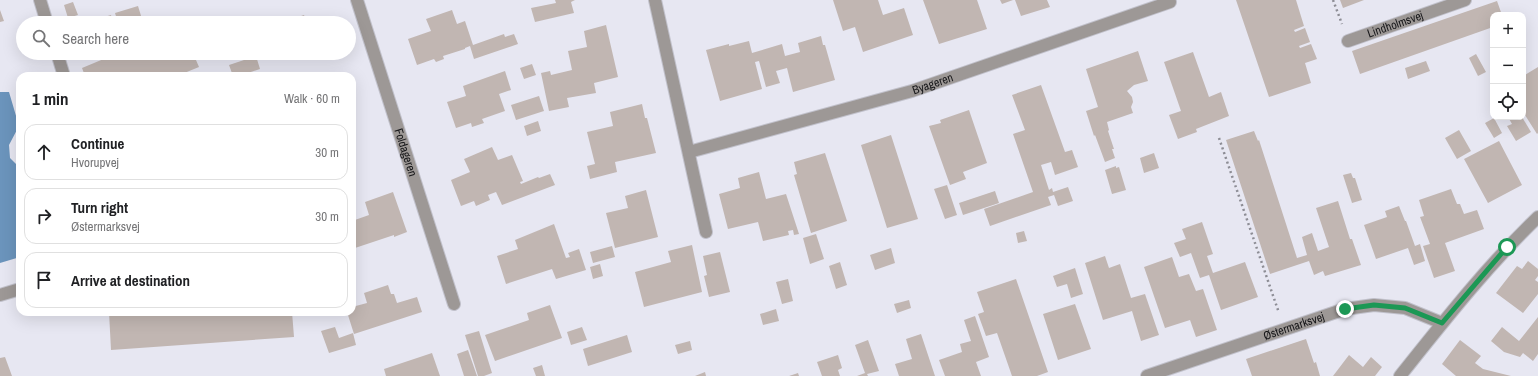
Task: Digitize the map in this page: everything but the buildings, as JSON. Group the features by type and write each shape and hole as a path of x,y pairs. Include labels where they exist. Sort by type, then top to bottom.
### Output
{"street":[{"path":"40,0 45,16"},
{"name":"Foldageren","path":"357,0 454,304"},
{"path":"655,0 706,232"},
{"name":"Byageren","path":"689,152 912,91 1170,2 1169,0"},
{"name":"Lindholmsvej","path":"1348,41 1465,0"},
{"path":"59,60 63,72"},
{"path":"1400,376 1442,323 1507,247 1538,217"},
{"path":"0,295 16,290"},
{"name":"Østermarksvej","path":"1147,376 1345,309 1374,305 1405,308 1442,323"}],"path":[{"path":"1333,0 1348,41"},
{"path":"1219,138 1284,330"}],"water":[{"path":"0,92 9,92 16,116 16,132 9,145 10,158 16,164 16,258 0,263"}],"route":[{"path":"1345,309 1374,305 1405,308 1442,323 1507,247"}]}
